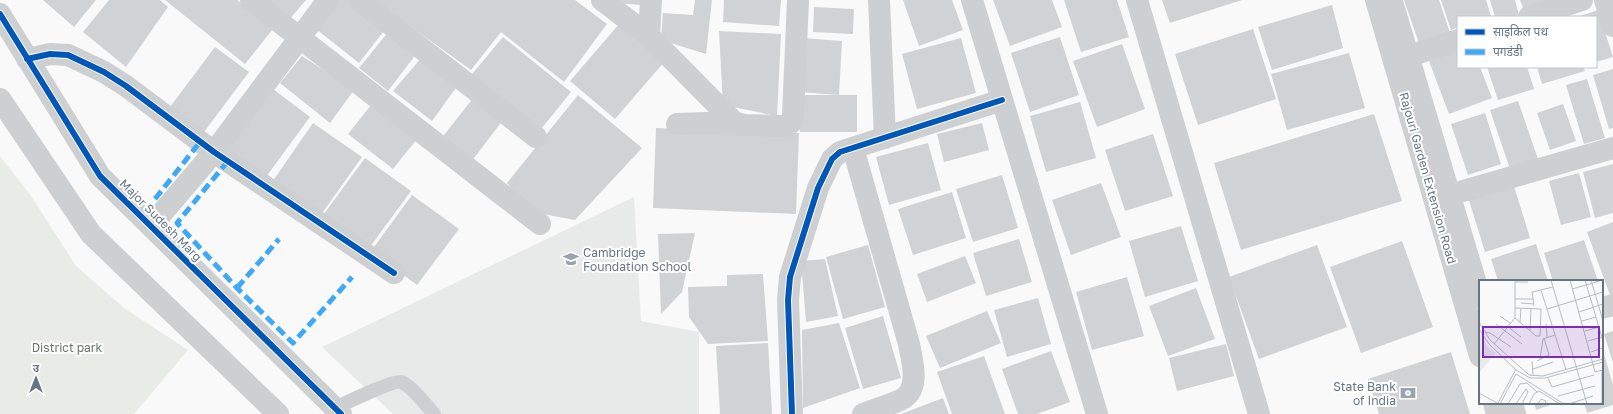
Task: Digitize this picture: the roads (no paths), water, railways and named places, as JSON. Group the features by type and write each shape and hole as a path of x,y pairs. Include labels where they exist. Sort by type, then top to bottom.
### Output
{"street":[{"path":"251,0 540,224"},
{"path":"151,226 214,152 328,0"},
{"path":"359,0 536,137"},
{"path":"602,0 649,36 734,122"},
{"path":"649,36 651,0"},
{"path":"677,124 734,122 743,125 785,126 791,123 793,116 798,0"},
{"path":"879,0 885,138"},
{"path":"972,0 1097,414"},
{"path":"1137,0 1259,414"},
{"name":"Rajouri Garden Extension Road","path":"1376,0 1479,353"},
{"name":"Rajouri Garden Extension Road","path":"1391,0 1479,294"},
{"path":"1533,16 1582,0"},
{"path":"1605,0 1613,26"},
{"name":"Major Sudesh Marg","path":"0,14 100,176 338,411"},
{"path":"1409,56 1457,40"},
{"path":"27,59 50,54 68,55 104,72 126,86 214,152 394,273"},
{"path":"0,99 91,234 278,414"},
{"path":"792,414 788,300 790,277 818,188 832,159 840,152 1002,100"},
{"path":"853,148 914,370 914,381 910,391 904,398 863,414"},
{"path":"1449,195 1613,148"},
{"path":"1603,308 1613,304"},
{"path":"1494,404 1497,414"},
{"path":"1512,404 1515,414"}],"lane":[{"path":"338,411 389,384 399,381 406,384 434,414"}],"place":[{"name":"Cambridge Foundation School","path":"571,259"},
{"name":"State Bank of India","path":"1408,393"}],"park label":[{"name":"District park","path":"67,347"}]}
